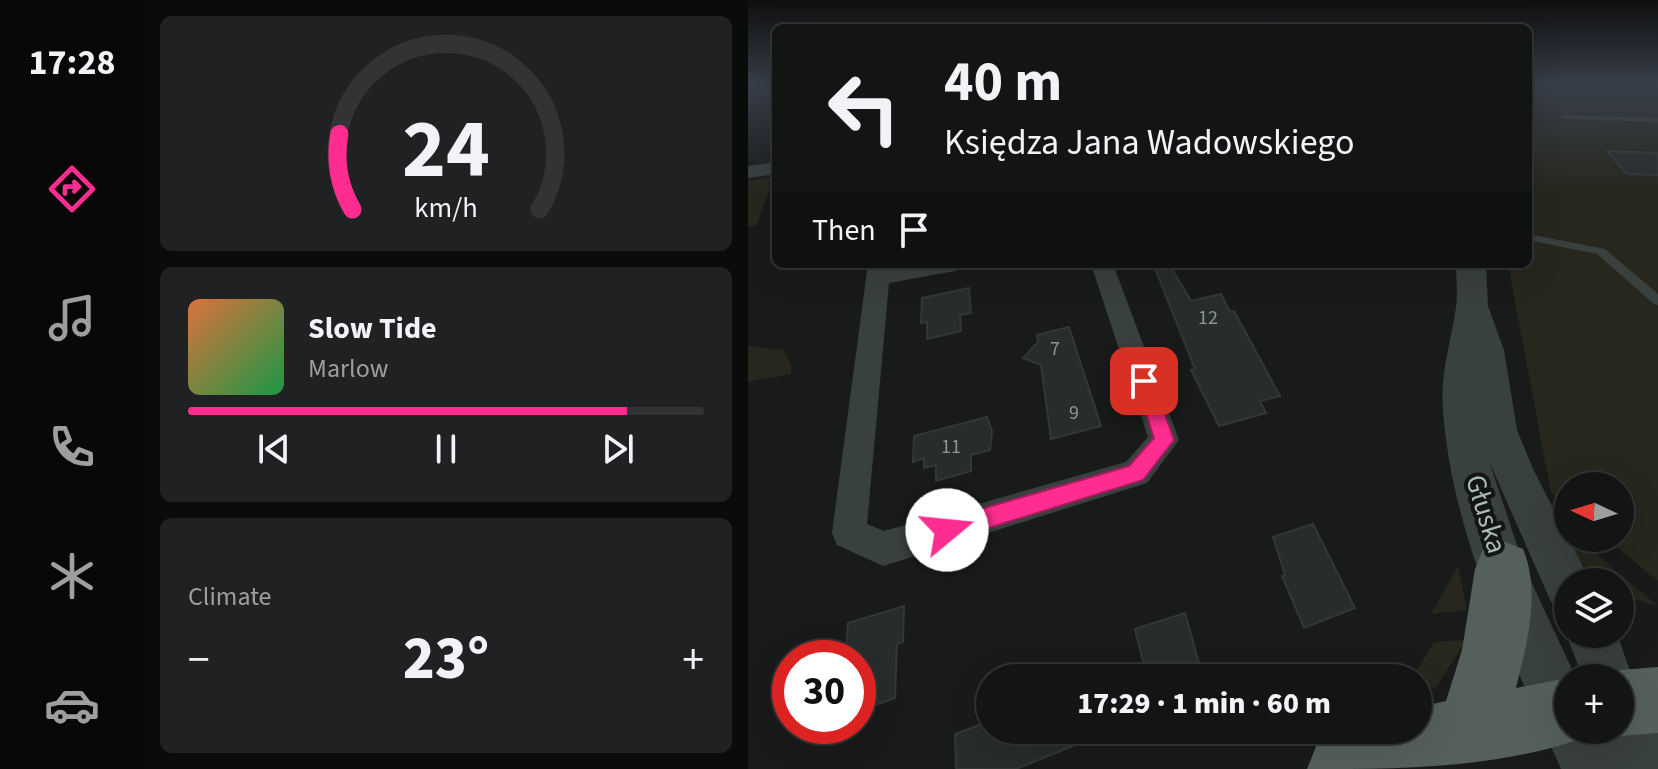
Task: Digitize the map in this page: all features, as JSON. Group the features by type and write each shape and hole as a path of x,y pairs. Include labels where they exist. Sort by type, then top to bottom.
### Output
{"main road":[{"path":"1470,729 1489,674 1501,621 1503,569"},
{"path":"1634,705 1658,700"},
{"path":"1342,769 1420,741 1470,729 1554,719"}],"street":[{"path":"748,172 772,169"},
{"path":"911,268 878,271 849,533 883,549 1136,473 1164,440 1103,268"},
{"name":"Głuska","path":"1471,268 1472,306 1460,353 1460,420 1503,569 1561,664"},
{"name":"Głuska","path":"1472,306 1487,350 1498,430 1516,478 1560,568"},
{"path":"1622,744 1647,769"}],"lane":[{"path":"1532,238 1601,251 1658,301"}],"shaded area":[{"path":"1532,121 1658,121 1658,581 1623,552 1634,552 1634,472 1554,472 1554,495 1551,493 1509,268 1532,268"},
{"path":"772,177 757,225 748,227 748,181"},
{"path":"748,346 783,350 791,364 791,374 748,382"},
{"path":"1575,552 1594,552 1613,568 1587,568"},
{"path":"1458,566 1467,610 1431,614"},
{"path":"1634,586 1658,606 1634,599"},
{"path":"1466,640 1435,689 1432,687 1432,664 1420,664 1434,642"}],"building":[{"path":"1607,151 1658,153 1658,175 1627,174"},
{"path":"1155,268 1171,268 1191,301 1221,294 1230,312 1234,311 1280,396 1260,401 1266,413 1219,426 1191,370 1195,369"},
{"path":"969,288 971,313 960,315 961,331 927,339 927,322 921,323 922,298"},
{"path":"1069,327 1101,426 1051,439 1041,365 1023,358 1038,342 1037,335"},
{"path":"987,417 992,431 990,450 971,455 971,471 936,481 936,465 924,468 924,458 913,462 914,436"},
{"path":"1313,524 1355,608 1304,628 1282,576 1285,575 1273,537"},
{"path":"904,606 903,642 897,644 895,698 876,705 876,640 847,640 848,623"},
{"path":"1185,613 1199,664 1144,664 1135,629"},
{"path":"976,726 976,744 1078,744 1016,769 956,769 955,734"}],"route":[{"path":"947,530 1136,473 1164,440 1144,381"}]}
